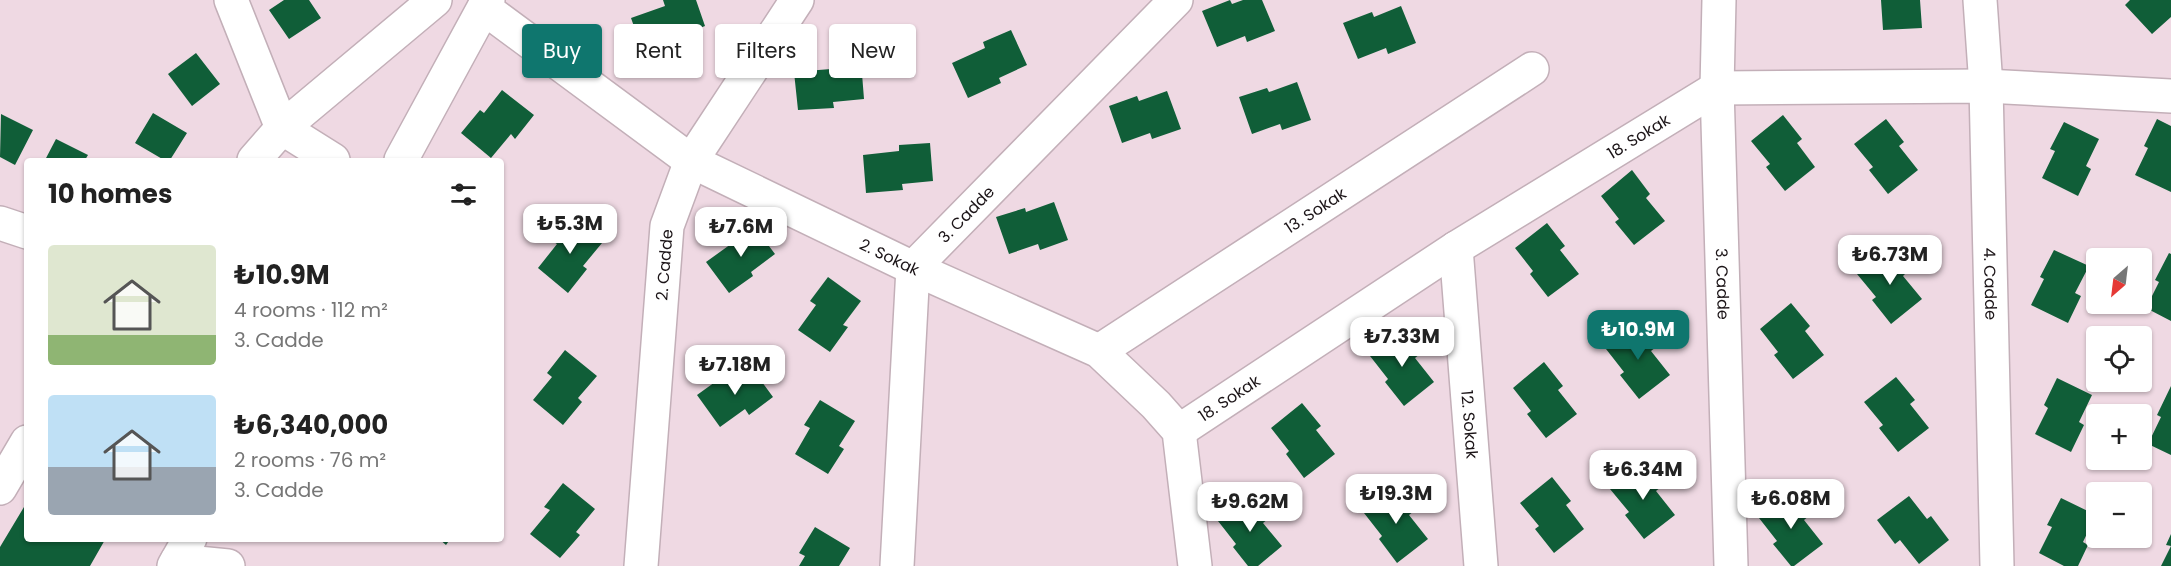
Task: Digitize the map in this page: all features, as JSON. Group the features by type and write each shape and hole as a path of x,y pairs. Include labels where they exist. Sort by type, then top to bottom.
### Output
{"street":[{"path":"231,0 282,128 330,158"},
{"path":"256,158 282,128 435,0"},
{"name":"2. Cadde","path":"641,566 667,226 691,161 797,0"},
{"name":"3. Cadde","path":"913,268 1176,0"},
{"name":"3. Cadde","path":"1719,0 1717,88 1731,566"},
{"name":"4. Cadde","path":"1980,0 1986,86 1997,566"},
{"path":"402,158 486,4"},
{"name":"2. Sokak","path":"486,4 691,161 913,268 1099,351 1156,405 1179,431"},
{"name":"13. Sokak","path":"1099,351 1532,69"},
{"path":"1717,88 1986,86 2171,96"},
{"name":"18. Sokak","path":"1179,431 1456,248 1717,88"},
{"path":"0,223 24,231"},
{"name":"12. Sokak","path":"1456,248 1481,566"},
{"path":"897,566 913,268"},
{"path":"1179,431 1195,566"},
{"path":"0,488 24,447"},
{"path":"180,555 228,566"}],"building":[{"path":"284,0 309,0 321,18 289,39 269,10"},
{"path":"663,0 696,0 705,26 703,27 703,24 633,24 631,18 665,6"},
{"path":"1230,0 1232,4 1243,0 1262,0 1275,31 1247,42 1245,36 1217,47 1202,11"},
{"path":"1881,0 1920,0 1922,28 1883,30"},
{"path":"2130,0 2171,0 2171,17 2152,34 2125,5"},
{"path":"1401,6 1416,43 1388,54 1386,48 1358,59 1343,23 1372,12 1374,17"},
{"path":"1011,30 1027,65 999,78 1001,83 968,98 952,63 985,48 983,42"},
{"path":"196,53 220,84 192,106 168,74"},
{"path":"829,69 829,78 862,78 864,99 833,102 834,108 798,110 795,78 817,78 817,70"},
{"path":"1297,82 1311,120 1282,130 1280,124 1252,134 1239,97 1267,88 1269,92"},
{"path":"502,90 534,115 515,139 511,134 491,158 461,133 480,110 484,113"},
{"path":"1167,91 1181,129 1152,139 1150,133 1122,143 1109,106 1137,96 1139,101"},
{"path":"153,113 187,133 171,158 161,158 135,143"},
{"path":"1,114 33,130 15,165 0,157"},
{"path":"1783,115 1802,139 1797,143 1815,167 1785,191 1766,167 1770,164 1751,141"},
{"path":"1886,119 1904,142 1899,146 1918,170 1888,194 1869,170 1873,167 1854,144"},
{"path":"2157,119 2171,126 2171,192 2135,175 2148,148 2144,146"},
{"path":"2064,122 2099,139 2086,166 2091,169 2078,196 2042,178 2055,151 2050,149"},
{"path":"56,139 88,155 86,158 46,158"},
{"path":"930,143 933,181 902,184 903,190 866,193 863,155 899,151 899,145"},
{"path":"1632,170 1650,194 1646,198 1665,221 1634,245 1615,222 1619,219 1601,196"},
{"path":"1054,202 1068,240 1040,250 1038,244 1009,254 996,217 1025,208 1026,212"},
{"path":"571,218 602,243 583,266 587,269 568,293 538,268 557,244 552,241"},
{"path":"751,222 775,254 751,272 753,276 729,293 706,262 731,244 727,239"},
{"path":"1547,223 1565,246 1560,250 1579,274 1548,297 1530,274 1533,271 1515,248"},
{"path":"1889,249 1907,272 1903,276 1922,299 1891,324 1872,300 1876,297 1857,274"},
{"path":"2054,250 2086,265 2086,272 2075,293 2081,296 2068,323 2031,305 2044,279 2040,277"},
{"path":"2169,253 2171,254 2171,321 2152,311 2152,296 2159,282 2155,280"},
{"path":"828,277 861,301 843,325 848,327 830,352 798,330 816,305 810,301"},
{"path":"1791,303 1810,326 1805,331 1824,355 1793,379 1774,355 1778,352 1760,329"},
{"path":"1637,323 1656,347 1651,351 1670,375 1639,399 1620,375 1624,372 1606,349"},
{"path":"1402,331 1420,354 1415,358 1434,382 1404,406 1385,382 1388,379 1370,356"},
{"path":"565,350 597,376 578,398 582,402 563,425 533,400 552,377 547,373"},
{"path":"1544,362 1563,386 1558,390 1577,414 1546,438 1527,414 1531,411 1513,388"},
{"path":"749,364 773,397 749,415 745,409 720,427 697,395 722,377 725,381"},
{"path":"1896,377 1915,400 1910,404 1929,428 1898,452 1879,428 1883,425 1864,402"},
{"path":"2057,378 2092,395 2079,422 2084,425 2071,452 2035,434 2048,408 2044,405"},
{"path":"2171,386 2171,455 2152,446 2152,436 2161,417 2157,415"},
{"path":"820,400 855,421 839,446 844,449 828,474 795,454 810,428 804,425"},
{"path":"1302,403 1321,426 1316,430 1335,454 1304,478 1286,454 1289,451 1271,428"},
{"path":"1642,464 1661,487 1656,491 1675,515 1644,539 1625,515 1629,512 1610,489"},
{"path":"1552,477 1571,501 1566,505 1584,529 1554,553 1535,529 1539,526 1520,503"},
{"path":"563,483 595,509 576,532 580,535 560,558 530,534 550,510 544,507"},
{"path":"1395,488 1414,511 1409,515 1428,539 1397,563 1379,539 1382,536 1364,513"},
{"path":"1790,493 1809,516 1804,520 1823,544 1794,566 1791,566 1773,544 1777,541 1759,518"},
{"path":"1250,496 1268,519 1263,523 1282,546 1258,566 1248,566 1233,547 1236,544 1218,521"},
{"path":"1909,496 1927,519 1931,516 1949,540 1919,564 1900,540 1895,544 1877,520"},
{"path":"2061,498 2086,510 2086,536 2083,542 2087,548 2078,566 2064,566 2039,553 2052,527 2047,525"},
{"path":"24,507 24,542 104,542 90,566 0,566 0,547"},
{"path":"815,527 850,548 839,566 799,566 805,556 799,553"},
{"path":"2171,534 2171,546 2166,545"},
{"path":"2171,546 2171,566 2161,566"}]}
